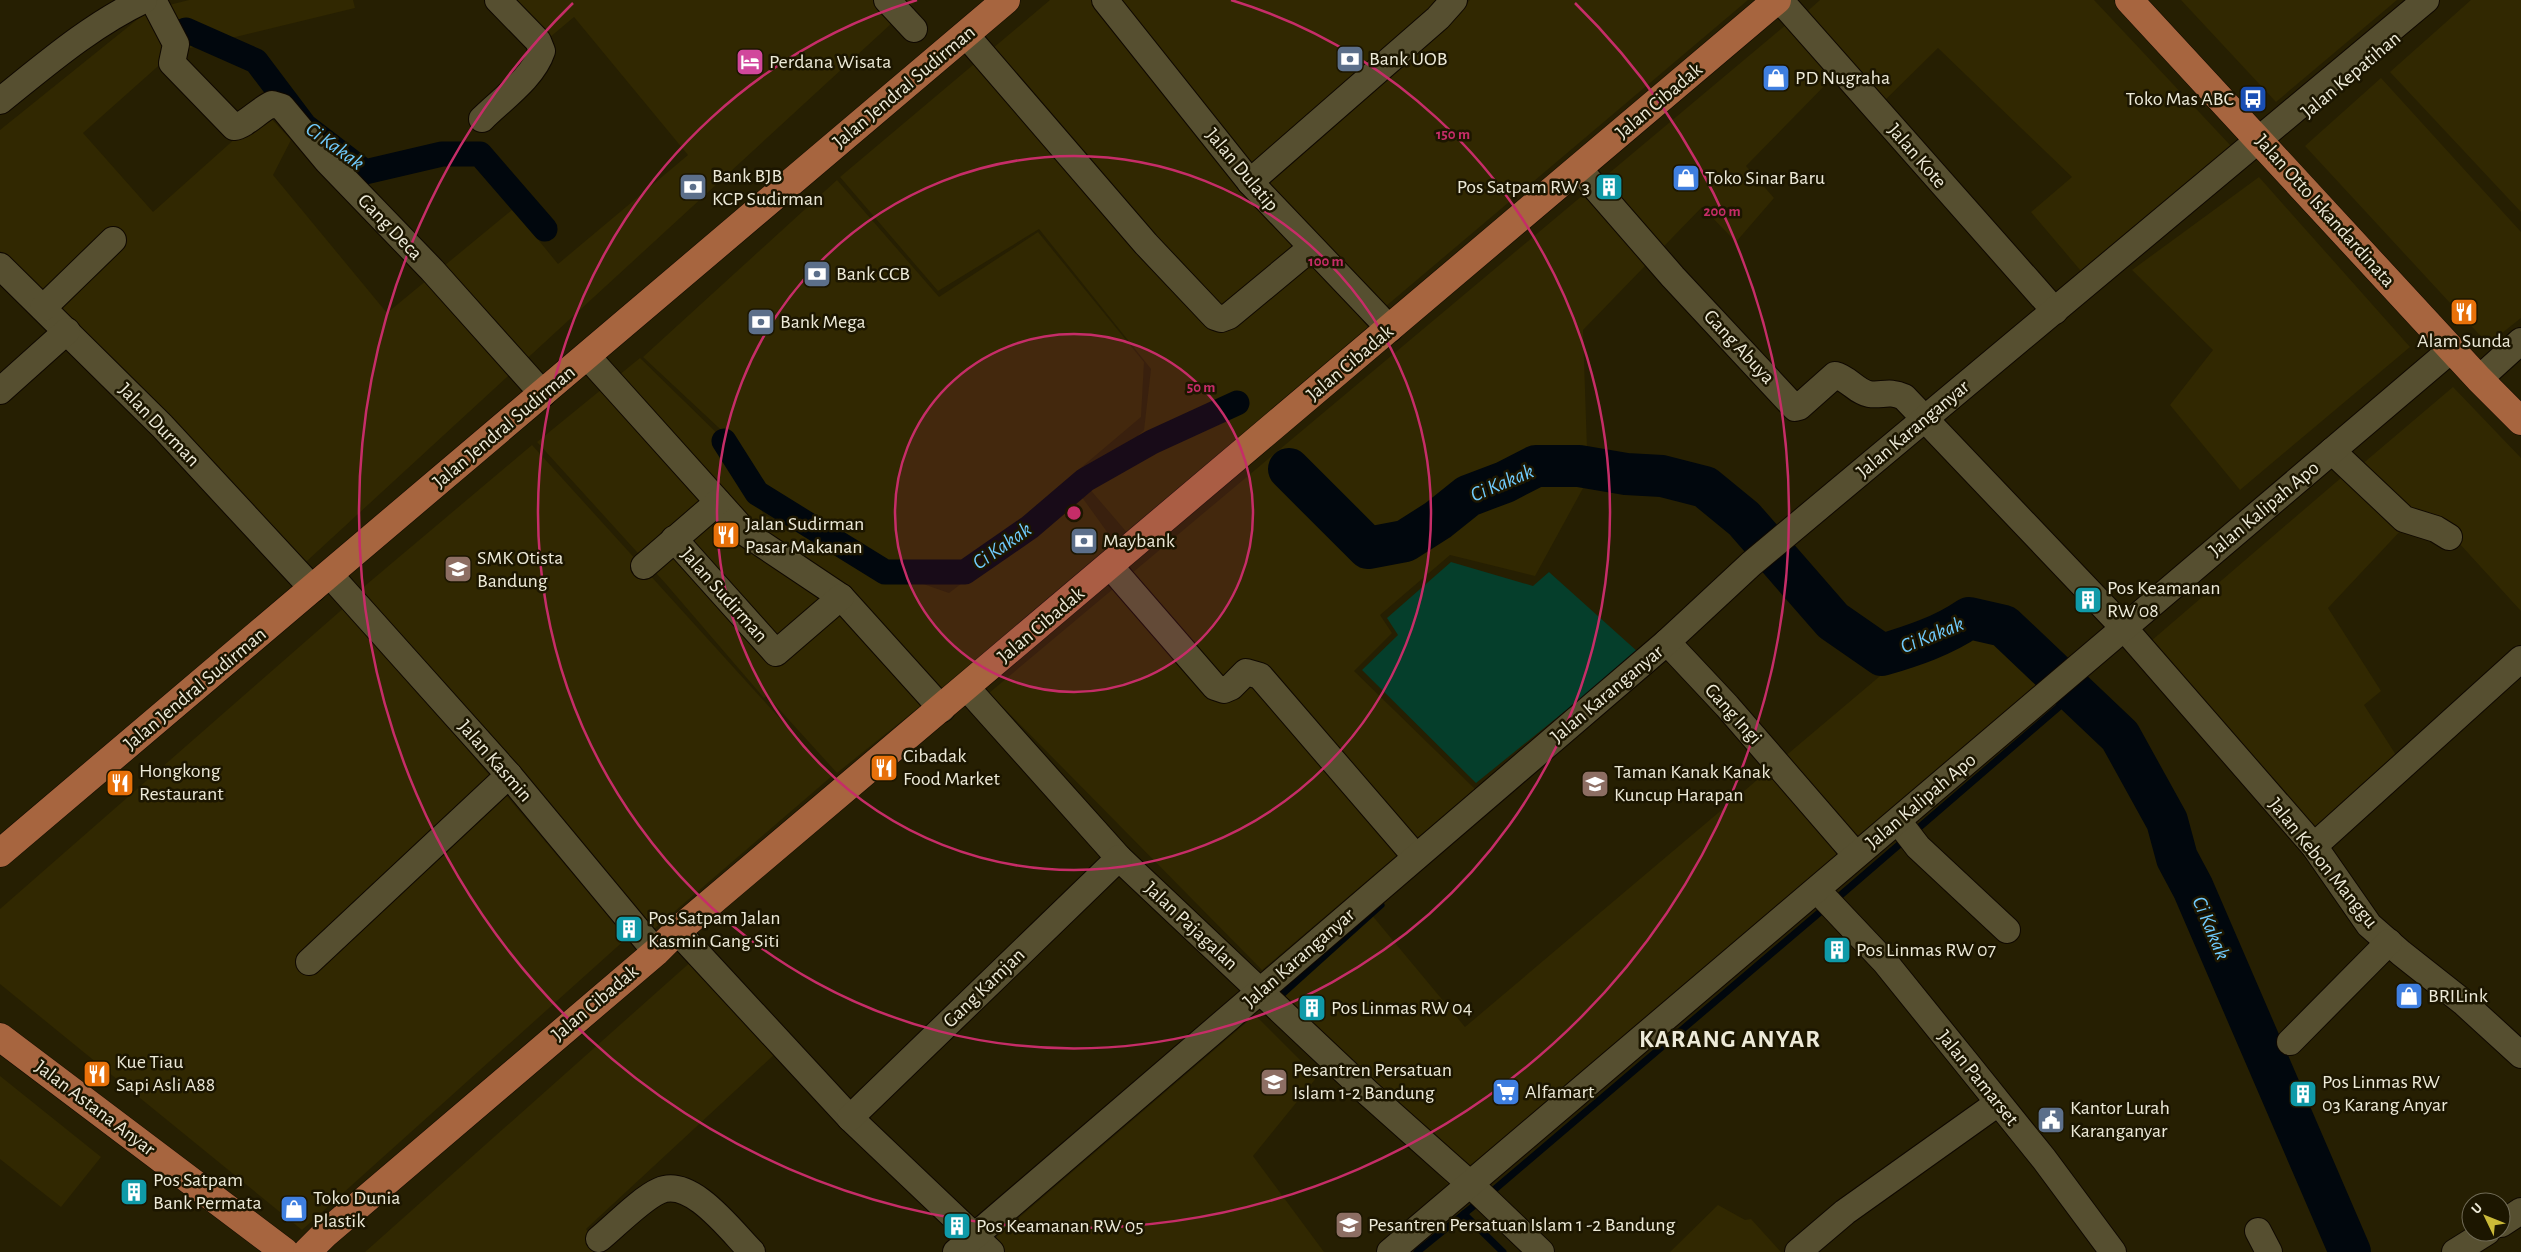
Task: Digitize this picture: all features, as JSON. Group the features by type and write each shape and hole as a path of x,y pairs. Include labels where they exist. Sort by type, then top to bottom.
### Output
{"main road":[{"name":"Jalan Jendral Sudirman","path":"0,853 322,582 1006,0"},
{"name":"Jalan Cibadak","path":"307,1252 333,1227 656,952 677,931 967,688 1779,0"},
{"name":"Jalan Otto Iskandardinata","path":"2129,0 2260,140 2478,379 2521,421"},
{"name":"Jalan Astana Anyar","path":"0,1037 285,1252"}],"street":[{"path":"0,101 92,30 120,12 144,0"},
{"name":"Gang Deca","path":"153,0 176,44 172,63 194,88 234,127 242,125 262,108 272,104 282,107 327,162 432,270 543,394"},
{"path":"482,119 531,72 539,61 542,51 538,41 498,0"},
{"path":"887,0 914,29"},
{"name":"Jalan Dulatip","path":"1105,0 1250,182 1390,329"},
{"path":"1250,182 1438,18 1454,0"},
{"name":"Jalan Kote","path":"1779,0 2054,311"},
{"name":"Jalan Kepatihan","path":"2260,140 2426,0"},
{"name":"Jalan Kepatihan","path":"2279,161 2286,130 2440,0"},
{"path":"966,34 1146,244 1215,317 1221,319 1228,316 1311,248"},
{"name":"Jalan Karanganyar","path":"956,1252 983,1243 1260,992 1667,642 1751,564 2260,140"},
{"name":"Gang Abuya","path":"1579,169 1673,276 1795,408 1799,408 1834,376 1845,379 1867,394 1887,392 1904,397 1925,418"},
{"path":"43,308 113,240"},
{"name":"Jalan Durman","path":"0,266 322,582"},
{"path":"0,391 67,332"},
{"path":"2478,379 2521,341"},
{"name":"Jalan Kalipah Apo","path":"1390,1252 1469,1183 1826,900 1856,855 1907,833 2043,697 2452,349"},
{"path":"587,356 747,534 841,597 942,709"},
{"name":"Jalan Kebon Manggu","path":"1925,418 2124,628 2314,846 2370,924 2388,942 2463,1002 2521,1055"},
{"path":"2332,451 2404,519 2436,529 2449,537"},
{"name":"Jalan Sudirman","path":"644,566 718,502"},
{"name":"Jalan Sudirman","path":"674,540 776,653 841,597"},
{"path":"1110,566 1215,686 1224,690 1231,687 1246,672 1260,676 1416,857"},
{"name":"Jalan Kasmin","path":"322,582 509,775 656,952"},
{"name":"Gang Ingi","path":"1667,642 1727,706 1856,855"},
{"path":"2314,846 2521,659"},
{"name":"Jalan Pajagalan","path":"967,688 1119,858 1368,1093 1469,1183 1541,1252"},
{"path":"309,962 509,775"},
{"path":"1907,833 2007,930"},
{"name":"Gang Kamjan","path":"850,1118 1119,858"},
{"name":"Jalan Pamarset","path":"1826,900 1885,962 2044,1160 2114,1252"},
{"path":"677,931 850,1118 983,1243"},
{"path":"2290,1042 2388,942"},
{"path":"1798,1252 1845,1212 1998,1103"},
{"path":"599,1239 657,1192 676,1188 700,1200 752,1252"},
{"path":"2455,1252 2471,1242"}],"shaded area":[{"path":"189,0 353,0 355,8 174,52 83,133 153,212 265,112 291,140 273,175 387,313 513,209 558,264 688,155 574,17 549,38 517,0 917,0 295,572 0,251 0,130 149,10"},
{"path":"1050,0 1099,0 1196,123 1368,327 1129,535 1087,486 1144,430 1151,369 1039,229 938,291 840,177"},
{"path":"1120,0 1440,0 1250,168"},
{"path":"1470,0 1748,0 1379,312 1261,179 1442,30"},
{"path":"1820,0 2094,0 2231,146 2086,277 2031,212 2072,177 1938,48 1879,106 1801,17"},
{"path":"2181,0 2397,0 2276,102"},
{"path":"2471,0 2521,0 2521,212 2390,72"},
{"path":"1794,18 1837,73 1746,166 1774,198 1736,242 1702,207 1583,330 1588,479 1535,576 1450,555 1380,615 1392,633 1354,671 1475,789 1262,970 989,693"},
{"path":"2381,78 2521,232 2521,318 2488,344 2305,146"},
{"path":"2259,177 2410,347 2240,490 2170,405 2213,350 2132,270"},
{"path":"837,180 939,297 1038,232 1144,362 1141,417 960,570 931,579 766,506 733,441 643,357"},
{"path":"640,358 726,442 764,515 915,581 949,593 1079,493 1118,547 837,773 767,696 764,698 666,584 537,442"},
{"path":"2453,387 2521,458 2521,611 2449,532 2418,526 2360,466"},
{"path":"532,445 832,776 653,930 360,590"},
{"path":"2349,471 2404,527 2328,608 2381,691 2364,705 2403,766 2318,846 2144,647"},
{"path":"346,606 627,938 302,1230 0,984 0,909"},
{"path":"1951,629 1984,629 2041,684 1452,1189 1275,995 1371,914 1465,1027 1899,660"},
{"path":"694,959 776,1053 586,1229 606,1252 365,1252"},
{"path":"1255,1015 1317,1077 1253,1156 1324,1252 992,1252 986,1246"},
{"path":"0,1076 101,1157 61,1207 0,1159"},
{"path":"1718,1205 1745,1220 1751,1219 1781,1252 1670,1252"}],"green space":[{"path":"1451,562 1533,586 1549,572 1638,652 1476,783 1362,670 1398,635 1387,618"}],"waterway":[{"name":"Ci Kakak","path":"186,30 256,61 305,126 365,172 442,154 480,154 545,229"},
{"name":"Ci Kakak","path":"724,441 757,493 885,572 965,572 1030,527 1085,480 1152,442 1237,403"},
{"name":"Ci Kakak","path":"1289,469 1368,548 1405,541 1438,520 1468,496 1505,482 1536,466 1579,466 1626,474 1662,476 1705,487 1744,519 1833,621 1882,655 1938,635 1969,618 2004,626 2120,736 2167,821 2177,858 2193,888 2350,1252"},
{"path":"1835,900 2075,693"},
{"path":"1279,997 1381,905"},
{"path":"1488,1195 1826,907"},
{"path":"1417,1252 1481,1200"},
{"path":"1464,1214 1503,1252"}],"place":[{"name":"Bank UOB","path":"1350,59"},
{"name":"Perdana Wisata","path":"750,62"},
{"name":"PD Nugraha","path":"1776,78"},
{"name":"Toko Mas ABC","path":"2253,99"},
{"name":"Toko Sinar Baru","path":"1686,178"},
{"name":"Bank BJB KCP Sudirman","path":"693,187"},
{"name":"Pos Satpam RW 3","path":"1609,187"},
{"name":"Bank CCB","path":"817,274"},
{"name":"Alam Sunda","path":"2464,312"},
{"name":"Bank Mega","path":"761,322"},
{"name":"Jalan Sudirman Pasar Makanan","path":"726,535"},
{"name":"Maybank","path":"1084,541"},
{"name":"SMK Otista Bandung","path":"458,569"},
{"name":"Pos Keamanan RW 08","path":"2088,600"},
{"name":"Cibadak Food Market","path":"884,768"},
{"name":"Hongkong Restaurant","path":"120,783"},
{"name":"Taman Kanak Kanak Kuncup Harapan","path":"1595,784"},
{"name":"Pos Satpam Jalan Kasmin Gang Siti","path":"629,929"},
{"name":"Pos Linmas RW 07","path":"1837,950"},
{"name":"BRILink","path":"2409,996"},
{"name":"Pos Linmas RW 04","path":"1312,1008"},
{"name":"Kue Tiau Sapi Asli A88","path":"97,1074"},
{"name":"Pesantren Persatuan Islam 1-2 Bandung","path":"1274,1082"},
{"name":"Alfamart","path":"1506,1092"},
{"name":"Pos Linmas RW 03 Karang Anyar","path":"2303,1094"},
{"name":"Kantor Lurah Karanganyar","path":"2051,1120"},
{"name":"Pos Satpam Bank Permata","path":"134,1192"},
{"name":"Toko Dunia Plastik","path":"294,1209"},
{"name":"Pesantren Persatuan Islam 1 -2 Bandung","path":"1349,1225"},
{"name":"Pos Keamanan RW 05","path":"957,1226"}],"district":[{"name":"KARANG ANYAR","path":"1730,1039"}]}
